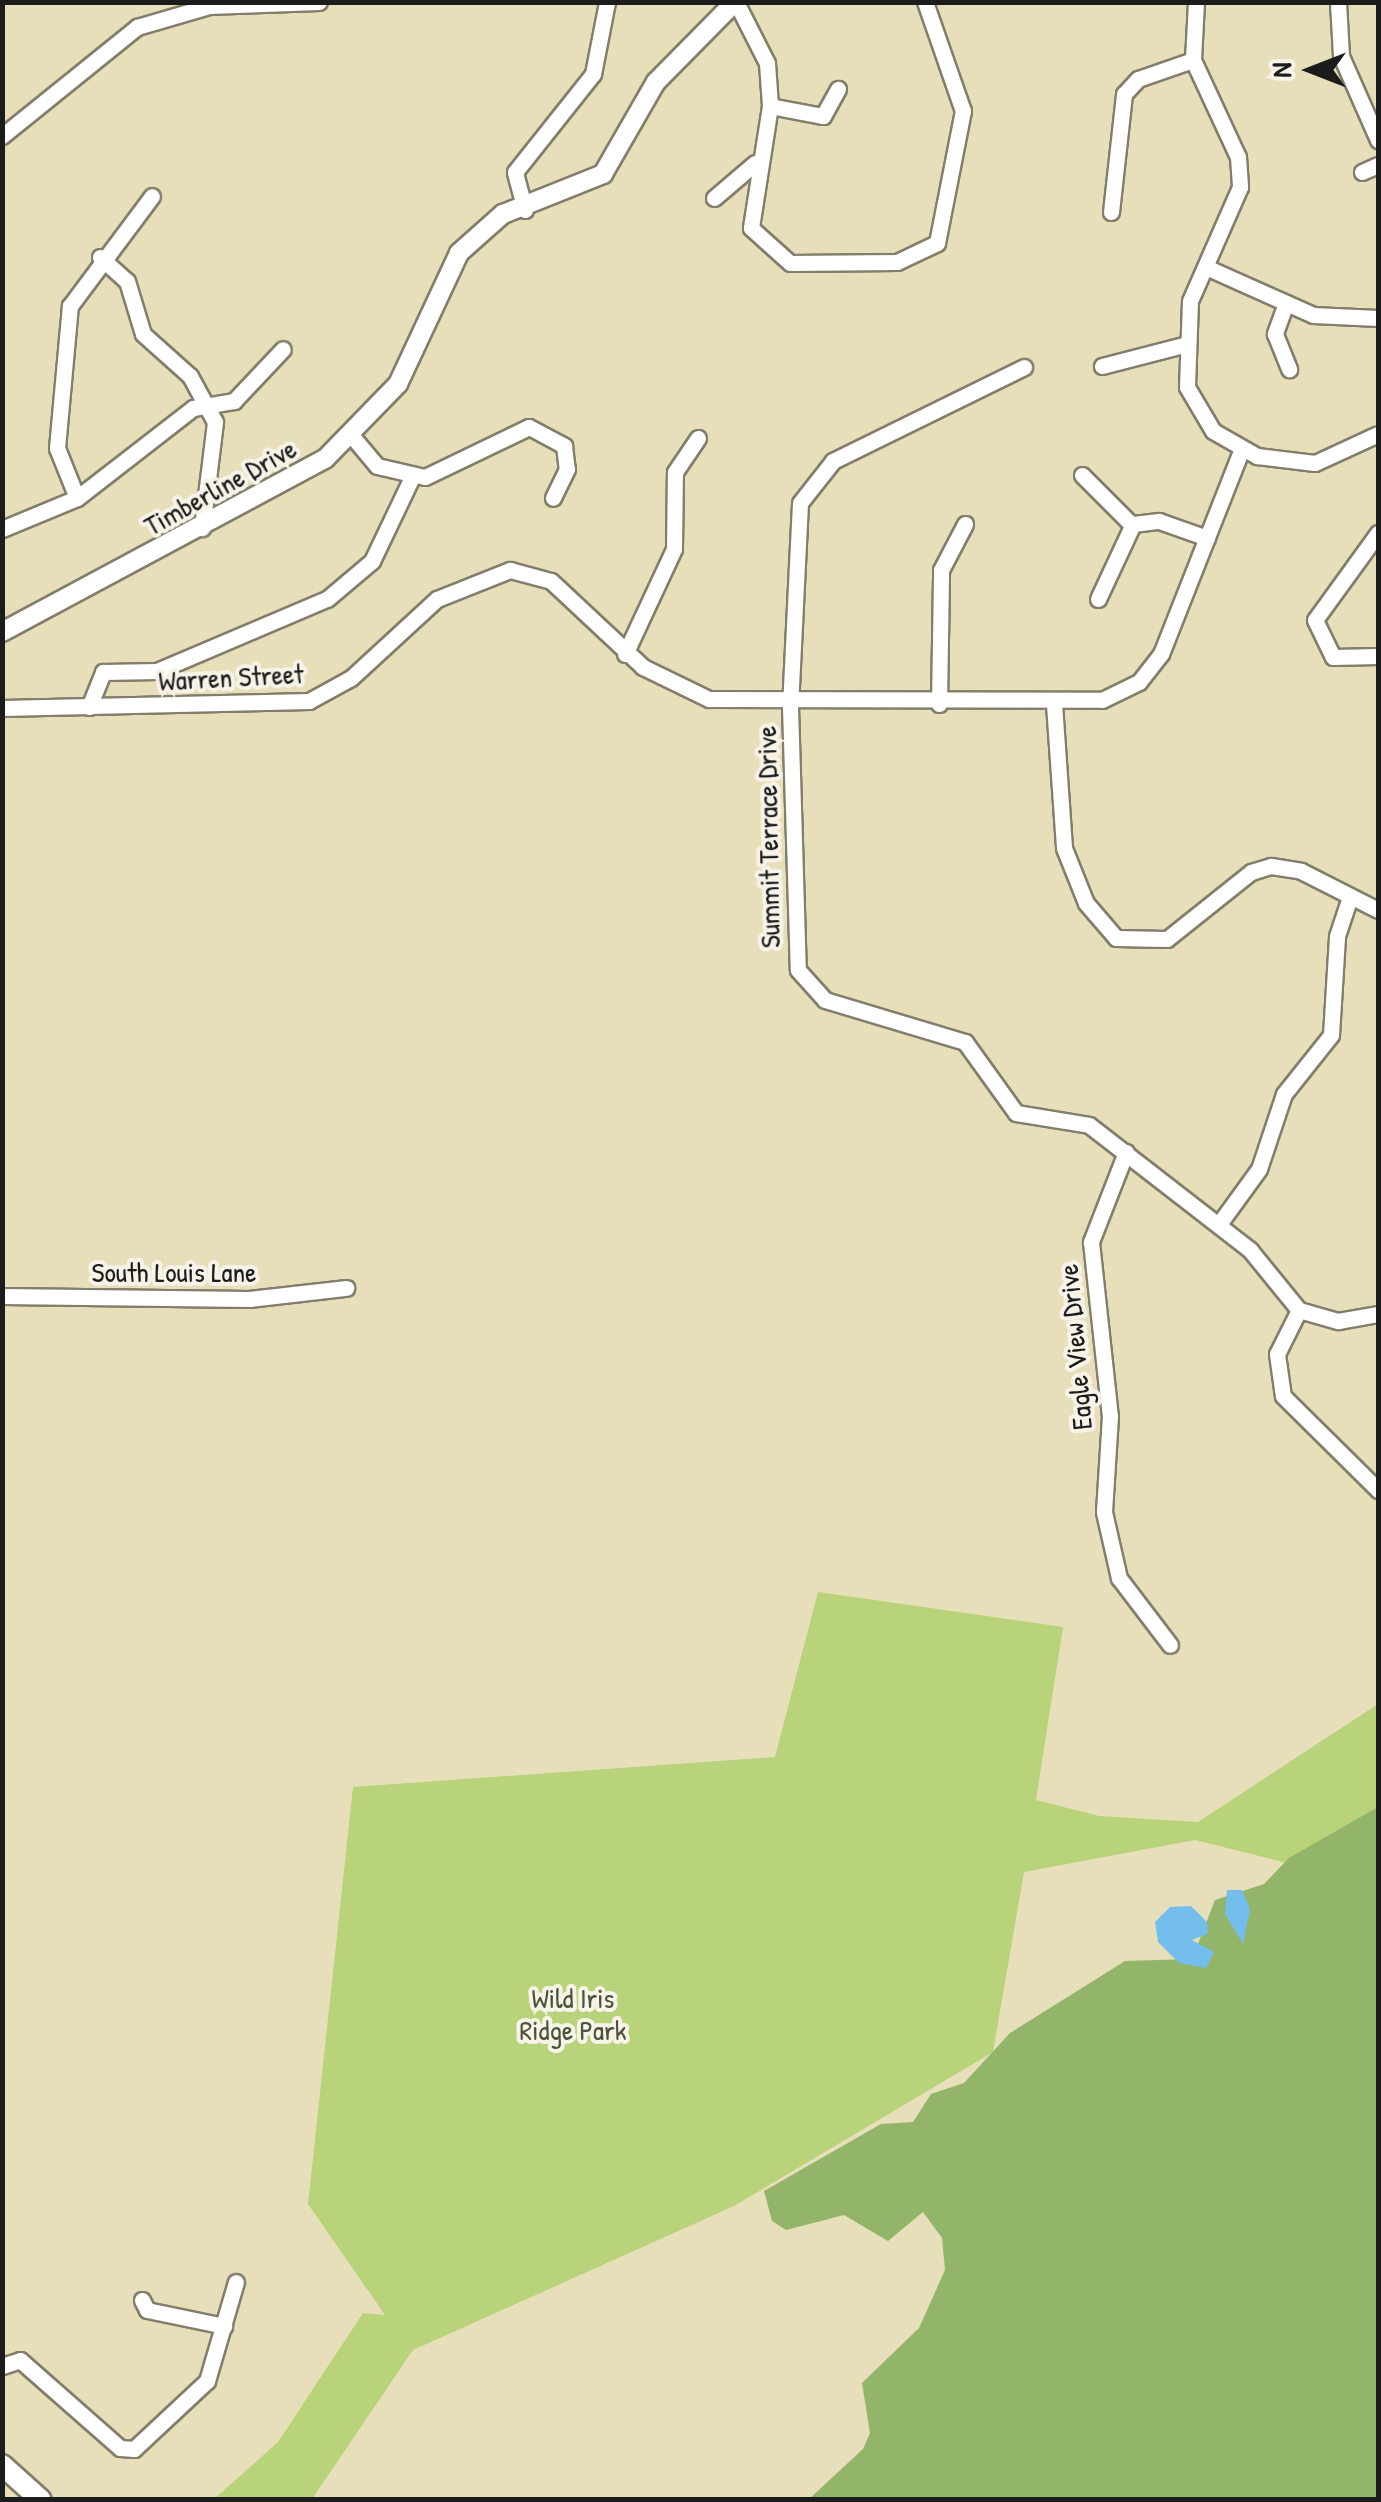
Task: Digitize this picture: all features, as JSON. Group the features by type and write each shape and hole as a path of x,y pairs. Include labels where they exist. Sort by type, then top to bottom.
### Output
{"main road":[{"path":"2,2465 41,2500"}],"street":[{"path":"2,136 85,60 148,22 208,6 319,2"},
{"path":"526,210 515,172 593,74 607,2"},
{"path":"736,2 766,63 770,106 755,163 751,228 778,258 896,262 936,242 963,111 924,2"},
{"name":"Timberline Drive","path":"2,632 292,482 350,435 418,351 459,252 503,214 526,210 603,174 656,82 736,2"},
{"path":"1196,2 1193,60 1238,157 1236,203 1208,268 1183,344 1187,387 1213,431 1241,451 1316,463 1378,434"},
{"path":"1338,2 1341,56 1378,140"},
{"path":"1111,212 1124,94 1138,79 1193,60"},
{"path":"770,106 823,116 838,89"},
{"path":"714,198 755,163"},
{"path":"1362,172 1378,166"},
{"path":"78,498 57,448 76,288 152,196"},
{"path":"100,257 128,281 144,334 190,376 205,405 216,442 200,494 202,528"},
{"path":"1208,268 1286,303 1344,323 1378,318"},
{"path":"1286,303 1275,334 1289,369"},
{"path":"1102,366 1183,344"},
{"path":"2,529 78,498 205,405 234,401 283,349"},
{"path":"790,706 793,537 816,474 1024,367"},
{"path":"350,435 377,466 412,477 529,427 564,446 567,468 553,498"},
{"path":"625,654 674,549 675,472 698,438"},
{"name":"Warren Street","path":"2,708 308,702 350,678 402,623 490,572 551,580 625,654 709,699 790,706 1054,704 1112,697 1147,674 1241,451"},
{"path":"1082,474 1132,525"},
{"path":"89,707 103,672 157,671 327,599 372,561 412,477"},
{"path":"1132,525 1155,520 1207,538"},
{"path":"939,704 942,570 965,524"},
{"path":"1098,598 1132,525"},
{"path":"1378,533 1315,620 1334,656 1378,656"},
{"path":"1054,704 1064,848 1086,903 1116,938 1174,936 1265,867 1294,868 1378,910"},
{"name":"Summit Terrace Drive","path":"790,706 794,943 803,980 825,1000 966,1042 1016,1113 1084,1122 1220,1224 1299,1310"},
{"path":"1220,1224 1258,1169 1284,1094 1331,1036 1337,936 1350,897"},
{"name":"Eagle View Drive","path":"1126,1152 1091,1242 1110,1416 1104,1512 1119,1578 1170,1645"},
{"name":"South Louis Lane","path":"2,1296 249,1299 346,1288"},
{"path":"1378,1314 1338,1322 1299,1310 1277,1354 1283,1396 1378,1490"},
{"path":"9,2362 133,2453 207,2381 236,2282"},
{"path":"142,2300 147,2310 224,2326"}],"green space":[{"name":"Wild Iris Ridge Park","path":"818,1592 1063,1627 1036,1800 1099,1816 1198,1822 1378,1704 1378,1886 1195,1840 1024,1872 993,2052 734,2206 413,2350 312,2499 213,2500 278,2442 363,2313 385,2315 308,2204 353,1787 775,1757"},
{"path":"1378,1807 1378,2499 809,2499 863,2449 870,2433 862,2383 919,2328 945,2270 942,2238 923,2212 888,2241 844,2215 786,2230 772,2221 764,2191 881,2124 913,2122 931,2094 964,2083 1010,2033 1125,1961 1192,1959 1215,1900 1264,1884 1289,1858"}],"water":[{"path":"1227,1890 1242,1890 1250,1909 1243,1944 1225,1914"},
{"path":"1191,1906 1207,1922 1208,1934 1192,1940 1214,1952 1206,1968 1179,1963 1158,1942 1155,1922 1170,1907"}]}
